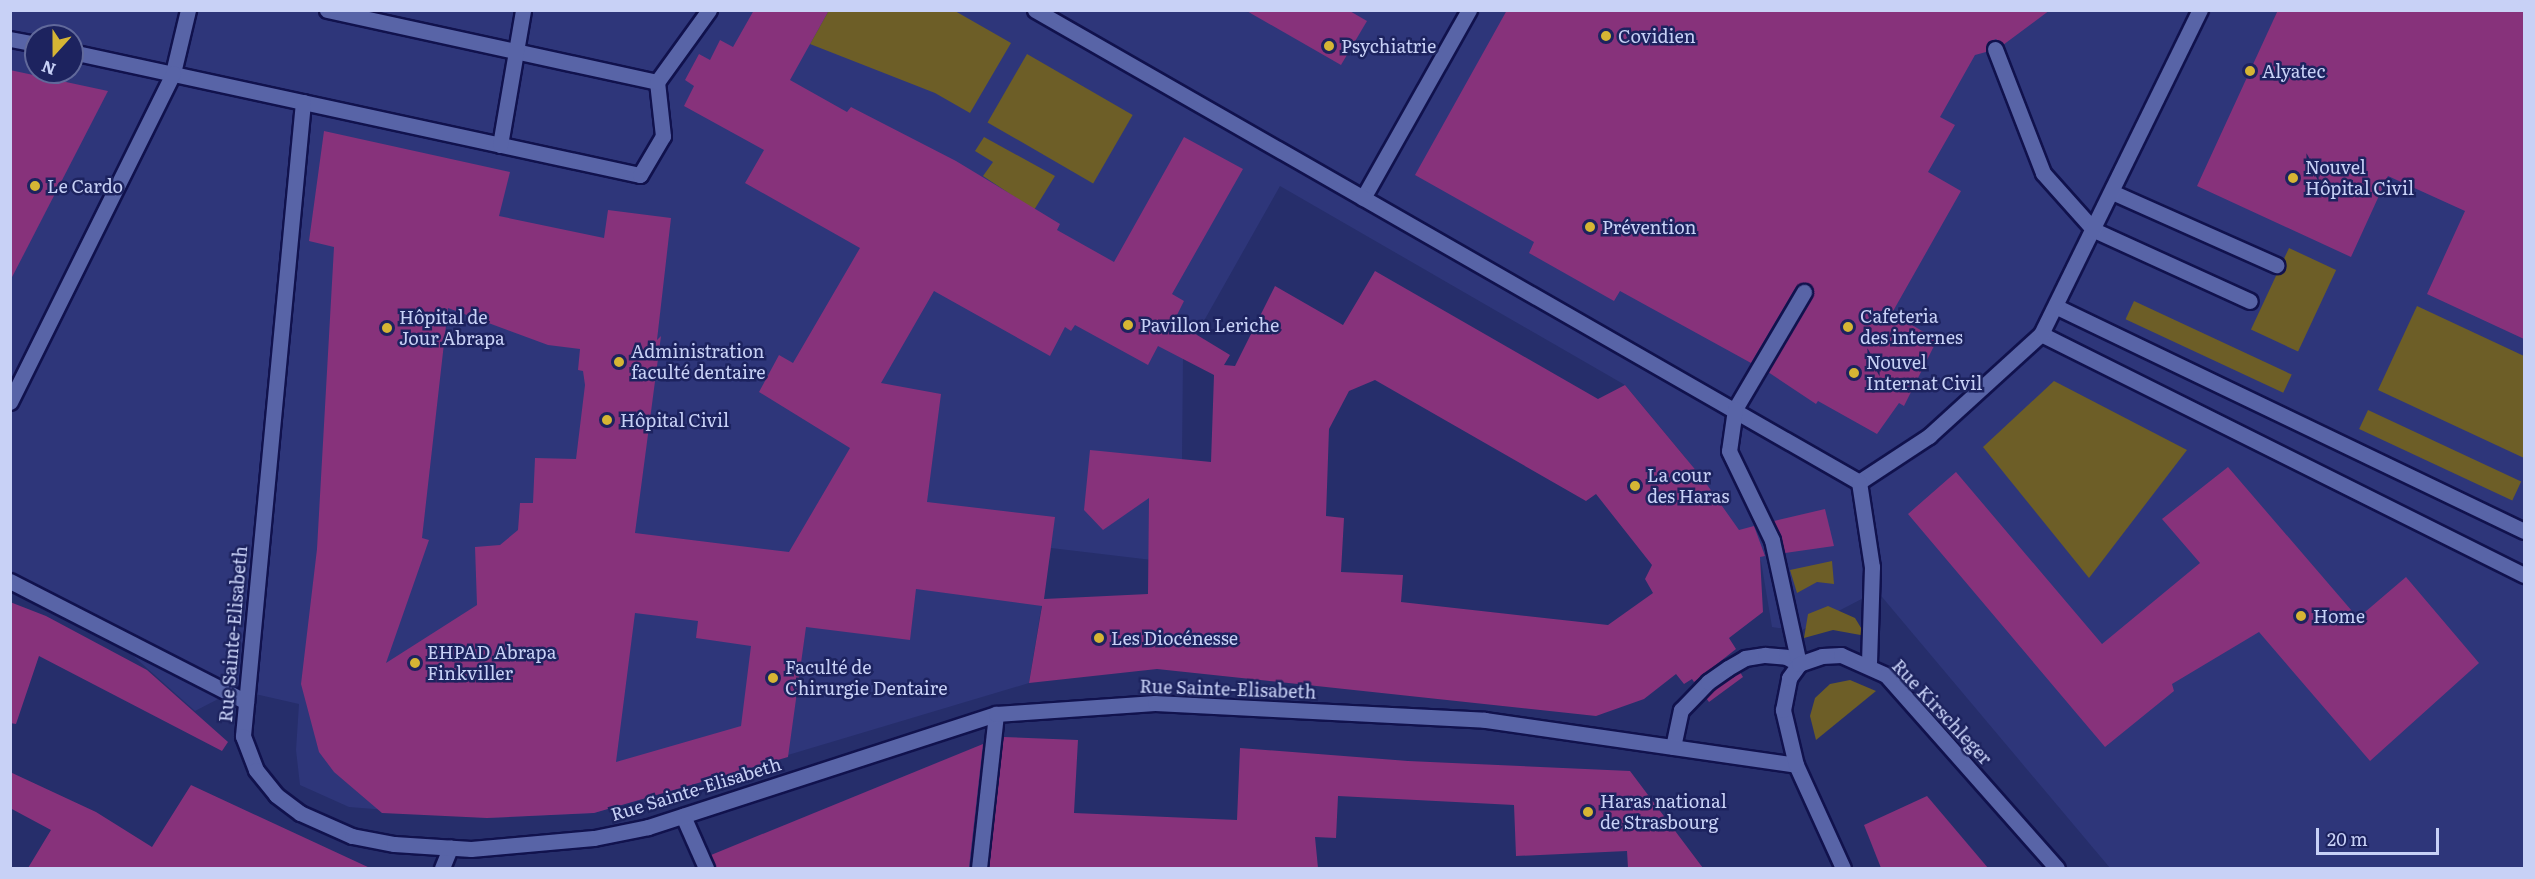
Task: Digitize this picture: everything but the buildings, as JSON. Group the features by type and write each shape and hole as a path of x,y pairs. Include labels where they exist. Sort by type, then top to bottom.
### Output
{"street":[{"path":"10,402 173,73 188,10"},
{"path":"327,10 515,53 657,82"},
{"path":"500,145 523,10"},
{"path":"84,54 640,175 663,136 657,82 709,10"},
{"path":"1035,10 1859,482"},
{"path":"1363,198 1469,10"},
{"path":"1859,482 1929,436 2042,333 2057,307 2200,10"},
{"path":"1995,49 2043,173 2094,230 2250,301"},
{"name":"Rue Sainte-Elisabeth","path":"303,102 243,736 256,770 276,795 300,813 352,836 450,848 594,838 683,816 996,714 1155,703 1485,720 1796,765"},
{"path":"2112,192 2276,265"},
{"path":"1804,292 1735,409 1729,451 1772,540 1799,664 1790,678 1783,710 1796,765 1842,868"},
{"path":"2057,307 2524,531"},
{"path":"2042,333 2524,575"},
{"path":"1859,482 1872,567 1869,664"},
{"path":"10,581 246,702"},
{"path":"1672,747 1681,710 1728,668 1745,658 1765,655 1786,657 1799,664"},
{"name":"Rue Kirschleger","path":"1799,664 1822,656 1841,655 1869,664 1900,690 2057,868"},
{"path":"980,868 996,714"},
{"path":"683,816 706,868"},
{"path":"442,868 450,848"}],"shaded area":[{"path":"829,10 955,11 1011,43 970,113 935,93 810,44"},
{"name":"Hôpital Civil","path":"11,11 2524,11 2524,868 2110,868 1877,591 1800,631 1772,627 1761,561 1684,456 1625,385 1280,186 1183,358 1182,459 1169,562 1051,548 1029,683 594,813 487,818 349,807 300,785 296,750 299,704 246,692 222,697 195,711 121,645 11,590"},
{"path":"1027,54 1133,115 1093,183 988,122"},
{"path":"984,137 1055,176 1034,210 983,176 993,162 975,151"},
{"path":"2289,248 2336,270 2298,352 2251,330"},
{"path":"2134,301 2292,375 2283,393 2126,319"},
{"path":"2417,306 2524,356 2524,458 2378,390"},
{"path":"2054,381 2187,450 2089,578 1983,447"},
{"path":"2368,410 2521,481 2512,500 2359,429"},
{"path":"1832,561 1834,584 1817,582 1797,593 1790,570"},
{"path":"1828,606 1855,618 1866,636 1833,630 1804,638 1808,614"},
{"path":"1850,680 1876,691 1816,740 1810,716 1815,698 1830,684"}],"place":[{"name":"Covidien","path":"1606,36"},
{"name":"Psychiatrie","path":"1329,46"},
{"name":"Alyatec","path":"2250,71"},
{"name":"Nouvel Hôpital Civil","path":"2293,178"},
{"name":"Le Cardo","path":"35,186"},
{"name":"Prévention","path":"1590,227"},
{"name":"Pavillon Leriche","path":"1128,325"},
{"name":"Cafeteria des internes","path":"1848,327"},
{"name":"Hôpital de Jour Abrapa","path":"387,328"},
{"name":"Administration faculté dentaire","path":"619,362"},
{"name":"Nouvel Internat Civil","path":"1854,373"},
{"name":"Hôpital Civil","path":"607,420"},
{"name":"La cour des Haras","path":"1635,486"},
{"name":"Home","path":"2301,616"},
{"name":"Les Diocénesse","path":"1099,638"},
{"name":"EHPAD Abrapa Finkviller","path":"415,663"},
{"name":"Faculté de Chirurgie Dentaire","path":"773,678"},
{"name":"Haras national de Strasbourg","path":"1588,812"}]}
